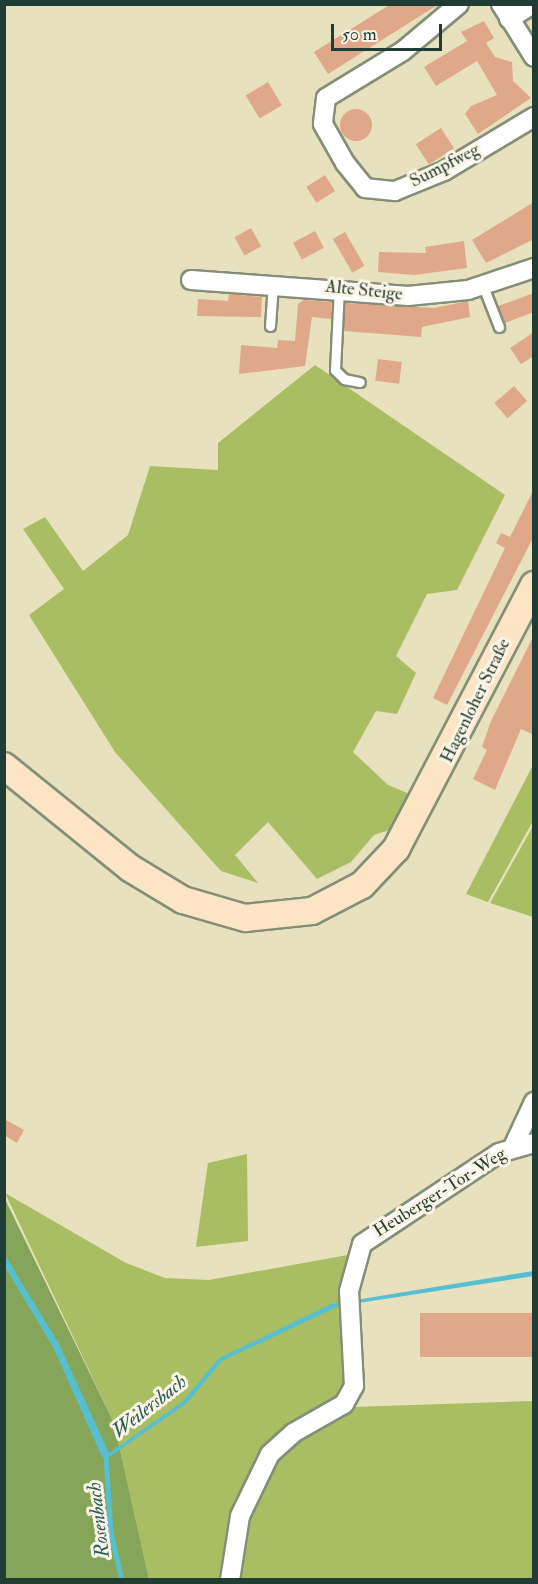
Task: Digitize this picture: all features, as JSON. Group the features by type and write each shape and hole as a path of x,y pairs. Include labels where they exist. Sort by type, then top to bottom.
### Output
{"street":[{"name":"Sumpfweg","path":"459,4 403,51 326,98 322,124 354,178 365,188 395,191 444,171 534,117"},
{"path":"533,4 505,12 534,57"},
{"name":"Alte Steige","path":"191,280 273,282 408,296 483,286 534,268"},
{"name":"Hagenloher Straße","path":"4,766 156,885 200,908 237,917 289,917 336,901 376,873 417,817 534,585"},
{"path":"513,1147 532,1109"},
{"path":"513,1147 534,1143"},
{"name":"Heuberger-Tor-Weg","path":"230,1580 240,1515 270,1454 293,1433 344,1404 354,1386 350,1291 357,1251 379,1230 513,1147"}],"lane":[{"path":"270,326 273,282"},
{"path":"483,286 499,327"},
{"path":"339,288 335,370 344,379 360,382"}],"green space":[{"path":"315,365 505,495 457,590 427,594 396,656 416,673 397,714 376,711 353,752 388,785 412,795 393,829 374,835 351,862 317,879 268,822 235,855 258,883 221,871 115,752 29,615 64,589 23,529 45,517 83,571 128,535 150,466 218,470 218,443"},
{"path":"533,765 533,821 488,902 466,894"},
{"path":"533,826 533,917 490,903"},
{"path":"247,1154 248,1241 196,1247 208,1163"},
{"path":"5,1193 126,1263 165,1278 209,1280 353,1254 347,1390 261,1459 226,1579 149,1579 114,1423"},
{"path":"4,1197 114,1423 149,1579 5,1579"},
{"path":"533,1401 533,1579 238,1580 243,1536 272,1469 305,1431 353,1407"}],"water":[{"path":"5,1255 59,1344 109,1453 182,1402 219,1358 331,1304 533,1271 534,1276 339,1306 222,1361 186,1404 108,1458 102,1457 53,1347 5,1267"}],"building":[{"path":"391,4 439,4 328,74 314,52"},
{"path":"484,21 494,38 486,43 495,57 512,62 513,81 531,98 478,134 465,114 471,106 497,95 477,61 436,86 424,67 467,41 461,32"},
{"path":"268,82 282,105 260,119 246,95"},
{"path":"356,109 367,114 372,125 367,136 356,141 345,136 340,125 345,114"},
{"path":"441,128 454,148 429,164 416,144"},
{"path":"325,175 335,191 316,203 306,187"},
{"path":"534,202 534,239 486,263 472,240"},
{"path":"251,228 261,246 245,256 234,237"},
{"path":"315,231 324,248 302,260 293,243"},
{"path":"345,232 364,266 352,273 333,239"},
{"path":"464,241 467,268 414,275 378,272 379,252 426,253 425,247"},
{"path":"534,293 534,312 505,323 498,306"},
{"path":"229,294 262,297 261,317 197,316 198,299 228,301"},
{"path":"304,300 332,302 331,319 312,317 305,366 239,374 241,345 277,348 278,340 295,341 298,304"},
{"path":"468,301 470,317 422,327 421,337 344,331 345,303 434,308"},
{"path":"534,332 534,356 521,364 510,348"},
{"path":"378,359 402,362 399,384 375,381"},
{"path":"514,386 527,401 507,418 494,403"},
{"path":"534,489 534,536 447,705 433,698 505,548 496,543 501,533 510,537"},
{"path":"534,635 534,735 521,729 495,790 473,779 487,750 482,747 491,721"},
{"path":"4,1119 24,1130 17,1143 4,1135"},
{"path":"420,1313 534,1313 534,1357 420,1357"}],"waterway":[{"name":"Rosenbach","path":"106,1457 111,1533 122,1580"}],"water label":[{"name":"Weilersbach","path":"149,1406"}]}
